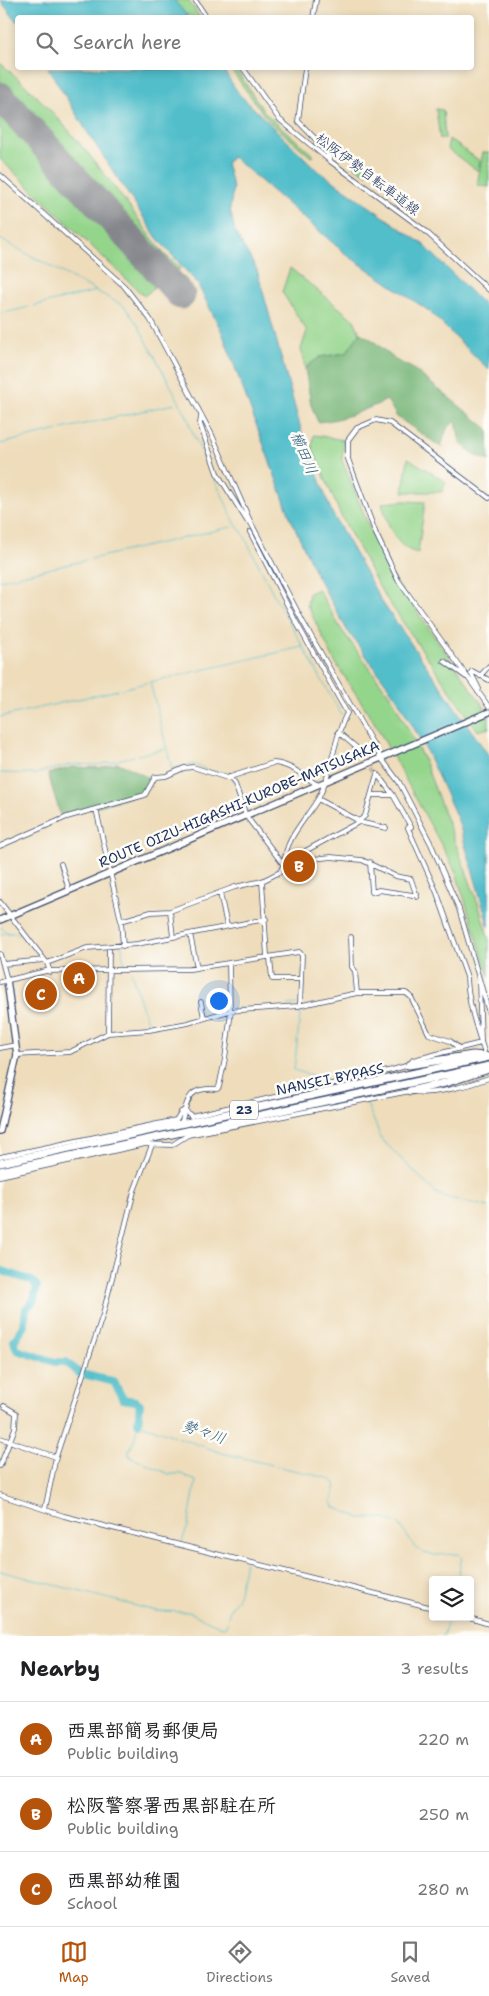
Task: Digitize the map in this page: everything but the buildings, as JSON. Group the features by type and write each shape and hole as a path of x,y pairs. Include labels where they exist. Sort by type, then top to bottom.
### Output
{"highway":[{"path":"408,1065 473,1055 487,1055"},
{"name":"NANSEI BYPASS","path":"0,1171 487,1055"},
{"path":"410,1091 445,1083 489,1069"},
{"name":"NANSEI BYPASS","path":"0,1163 489,1069"}],"main road":[{"name":"ROUTE OIZU-HIGASHI-KUROBE-MATSUSAKA","path":"0,920 489,710"},
{"path":"0,1131 18,1055 7,980"}],"street":[{"path":"195,0 205,15"},
{"path":"314,15 316,0"},
{"name":"松阪伊勢自転車道線","path":"243,70 279,119 330,161 405,215 489,290"},
{"path":"306,70 298,121 326,152 330,161"},
{"path":"0,175 124,286 139,302 172,358 251,523 303,622 375,746 399,782 431,844 459,909 480,976 489,1013"},
{"path":"201,416 200,424 217,473 247,521 251,523"},
{"path":"489,498 390,424 376,420 363,424 357,428 348,440 348,459 389,565 489,710"},
{"path":"121,921 151,912 170,911 220,892 262,881 280,872 288,846 318,798 325,782 338,732 347,709 295,620 250,532"},
{"path":"444,661 466,677"},
{"path":"480,676 489,666"},
{"path":"478,692 479,689 470,673 472,671 489,680"},
{"path":"338,732 363,753 375,746"},
{"path":"229,777 273,763 290,768 316,784"},
{"path":"0,846 53,822 146,795 155,777 166,776 184,768 194,767 229,777 235,784 247,815 284,863"},
{"path":"284,863 360,821 365,816 377,774 393,795 410,827 408,828 450,927 467,977 467,990 478,1038 487,1055"},
{"path":"372,795 393,795"},
{"path":"318,798 360,821 376,827 386,828"},
{"path":"96,809 121,921 122,946"},
{"path":"284,863 331,857 370,862 389,874 411,879 417,896 379,890 372,892 370,862"},
{"path":"61,864 69,890"},
{"path":"262,881 268,956 270,958 272,979 300,979"},
{"path":"220,892 227,926"},
{"path":"0,902 46,962 50,972"},
{"path":"170,911 174,937"},
{"path":"3,964 46,962 87,948 122,946 266,919"},
{"path":"190,934 197,968"},
{"path":"351,937 352,967 355,971 357,993"},
{"path":"108,1033 109,948"},
{"path":"0,982 50,972 197,968 300,952 302,954 300,1004"},
{"path":"0,954 7,980"},
{"path":"177,1141 188,1097 200,1089 217,1089 218,1087 225,1059 230,1010 229,964"},
{"path":"480,976 481,1043"},
{"path":"18,1055 70,1052 90,1040 108,1033 149,1030 230,1010 300,1004 357,993 406,993 411,997 429,1034 432,1037 450,1041 459,1048"},
{"path":"201,1002 204,1017"},
{"path":"184,1110 191,1116 362,1079 408,1065 413,1060 481,1043"},
{"path":"0,1048 16,1045"},
{"path":"0,1176 144,1144 172,1145 188,1135 366,1097 410,1091 419,1094 459,1086 489,1077 489,1069"},
{"path":"0,1157 176,1120 184,1110"},
{"path":"45,1509 56,1457 103,1314 134,1191 152,1145"},
{"path":"0,1466 15,1428 16,1413 4,1406"},
{"path":"0,1438 56,1457"},
{"path":"0,1494 45,1509 147,1537 429,1607"},
{"path":"474,1619 489,1624"}],"green space":[{"path":"175,0 188,0 199,15 188,15 175,7"},
{"path":"0,63 24,84 68,130 108,179 165,255 181,268 169,277 0,91"},
{"path":"231,70 236,70 265,113 314,156 311,157 267,119"},
{"path":"0,101 164,280 144,296 0,159"},
{"path":"436,109 443,110 445,139 440,139"},
{"path":"449,139 480,161 478,171 447,149"},
{"path":"483,152 489,153 489,187 477,185"},
{"path":"357,158 368,161 367,174 355,167"},
{"path":"290,268 354,320 360,333 346,353 320,357 305,368 301,349 307,331 282,292"},
{"path":"360,333 371,339 397,361 412,368 488,429 489,461 475,455 460,443 456,421 447,428 441,447 397,417 387,400 345,417 318,422 311,405 305,368 320,357 346,353"},
{"path":"314,435 344,440 342,460 385,566 489,714 489,728 478,731 382,592 341,516 312,447"},
{"path":"408,458 446,482 442,492 403,492"},
{"path":"425,502 418,553 403,546 398,541 390,527 382,503"},
{"path":"318,589 341,629 393,700 424,760 478,903 489,940 489,976 455,870 373,720 335,662 307,605 309,593"},
{"path":"118,763 152,779 144,793 61,817 48,774 73,767 99,768"}],"water":[{"path":"0,0 174,0 186,15 15,15 15,19"},
{"name":"櫛田川","path":"49,70 223,70 239,94 316,169 424,245 489,310 489,370 429,311 347,255 233,157 226,163 233,188 230,209 235,232 257,270 302,433 332,513 382,602 489,756 489,927 458,820 425,748 397,698 347,630 317,576 291,519 222,332 197,283 157,238"}],"waterway":[{"path":"0,239 124,306 138,325 189,420 190,427 212,474"},
{"path":"34,306 96,291"},
{"path":"0,314 29,307"},
{"path":"62,429 174,404"},
{"path":"0,444 58,430"},
{"path":"214,478 236,525 242,532 275,597 341,714"},
{"path":"91,559 231,527"},
{"path":"0,580 87,560"},
{"path":"207,770 193,764 172,769 150,682 302,647"},
{"path":"122,689 149,682"},
{"path":"0,717 118,690"},
{"path":"138,755 165,749"},
{"path":"38,773 73,764 98,765 134,756"},
{"path":"211,771 231,774"},
{"path":"0,773 36,774"},
{"path":"233,778 247,812"},
{"path":"0,927 9,933 23,933"},
{"path":"0,934 9,933"},
{"path":"122,946 123,959 128,968"},
{"path":"45,957 53,959"},
{"path":"131,972 149,1028"},
{"path":"288,1005 297,1004"},
{"path":"301,1007 294,1070 329,1081 359,1074"},
{"path":"231,1009 242,1008"},
{"path":"173,1024 200,1017"},
{"path":"366,1102 382,1140 436,1193 445,1197 489,1207"},
{"name":"勢々川","path":"0,1270 32,1281 37,1286 34,1300 26,1309 24,1326 14,1341 17,1350 55,1362 66,1362 79,1373 114,1382 123,1399 136,1401 140,1404 138,1423"},
{"name":"勢々川","path":"181,1544 188,1526 196,1481 181,1474 169,1474 130,1457 128,1452 134,1442 138,1423 222,1453 331,1479 336,1485 332,1501 334,1507 361,1518 382,1518 398,1523 414,1546 423,1553 435,1555 459,1554 462,1557 458,1576"},
{"path":"0,1571 156,1611 189,1612 222,1627 226,1626 230,1609 238,1597 245,1562"},
{"name":"勢々川","path":"443,1636 448,1621"}],"runway":[{"path":"0,96 181,295"}],"tunnel":[{"path":"363,753 377,774"}],"place":[{"name":"松阪警察署西黒部駐在所","path":"299,866"},
{"name":"西黒部簡易郵便局","path":"79,978"},
{"name":"西黒部幼稚園","path":"41,994"}]}
